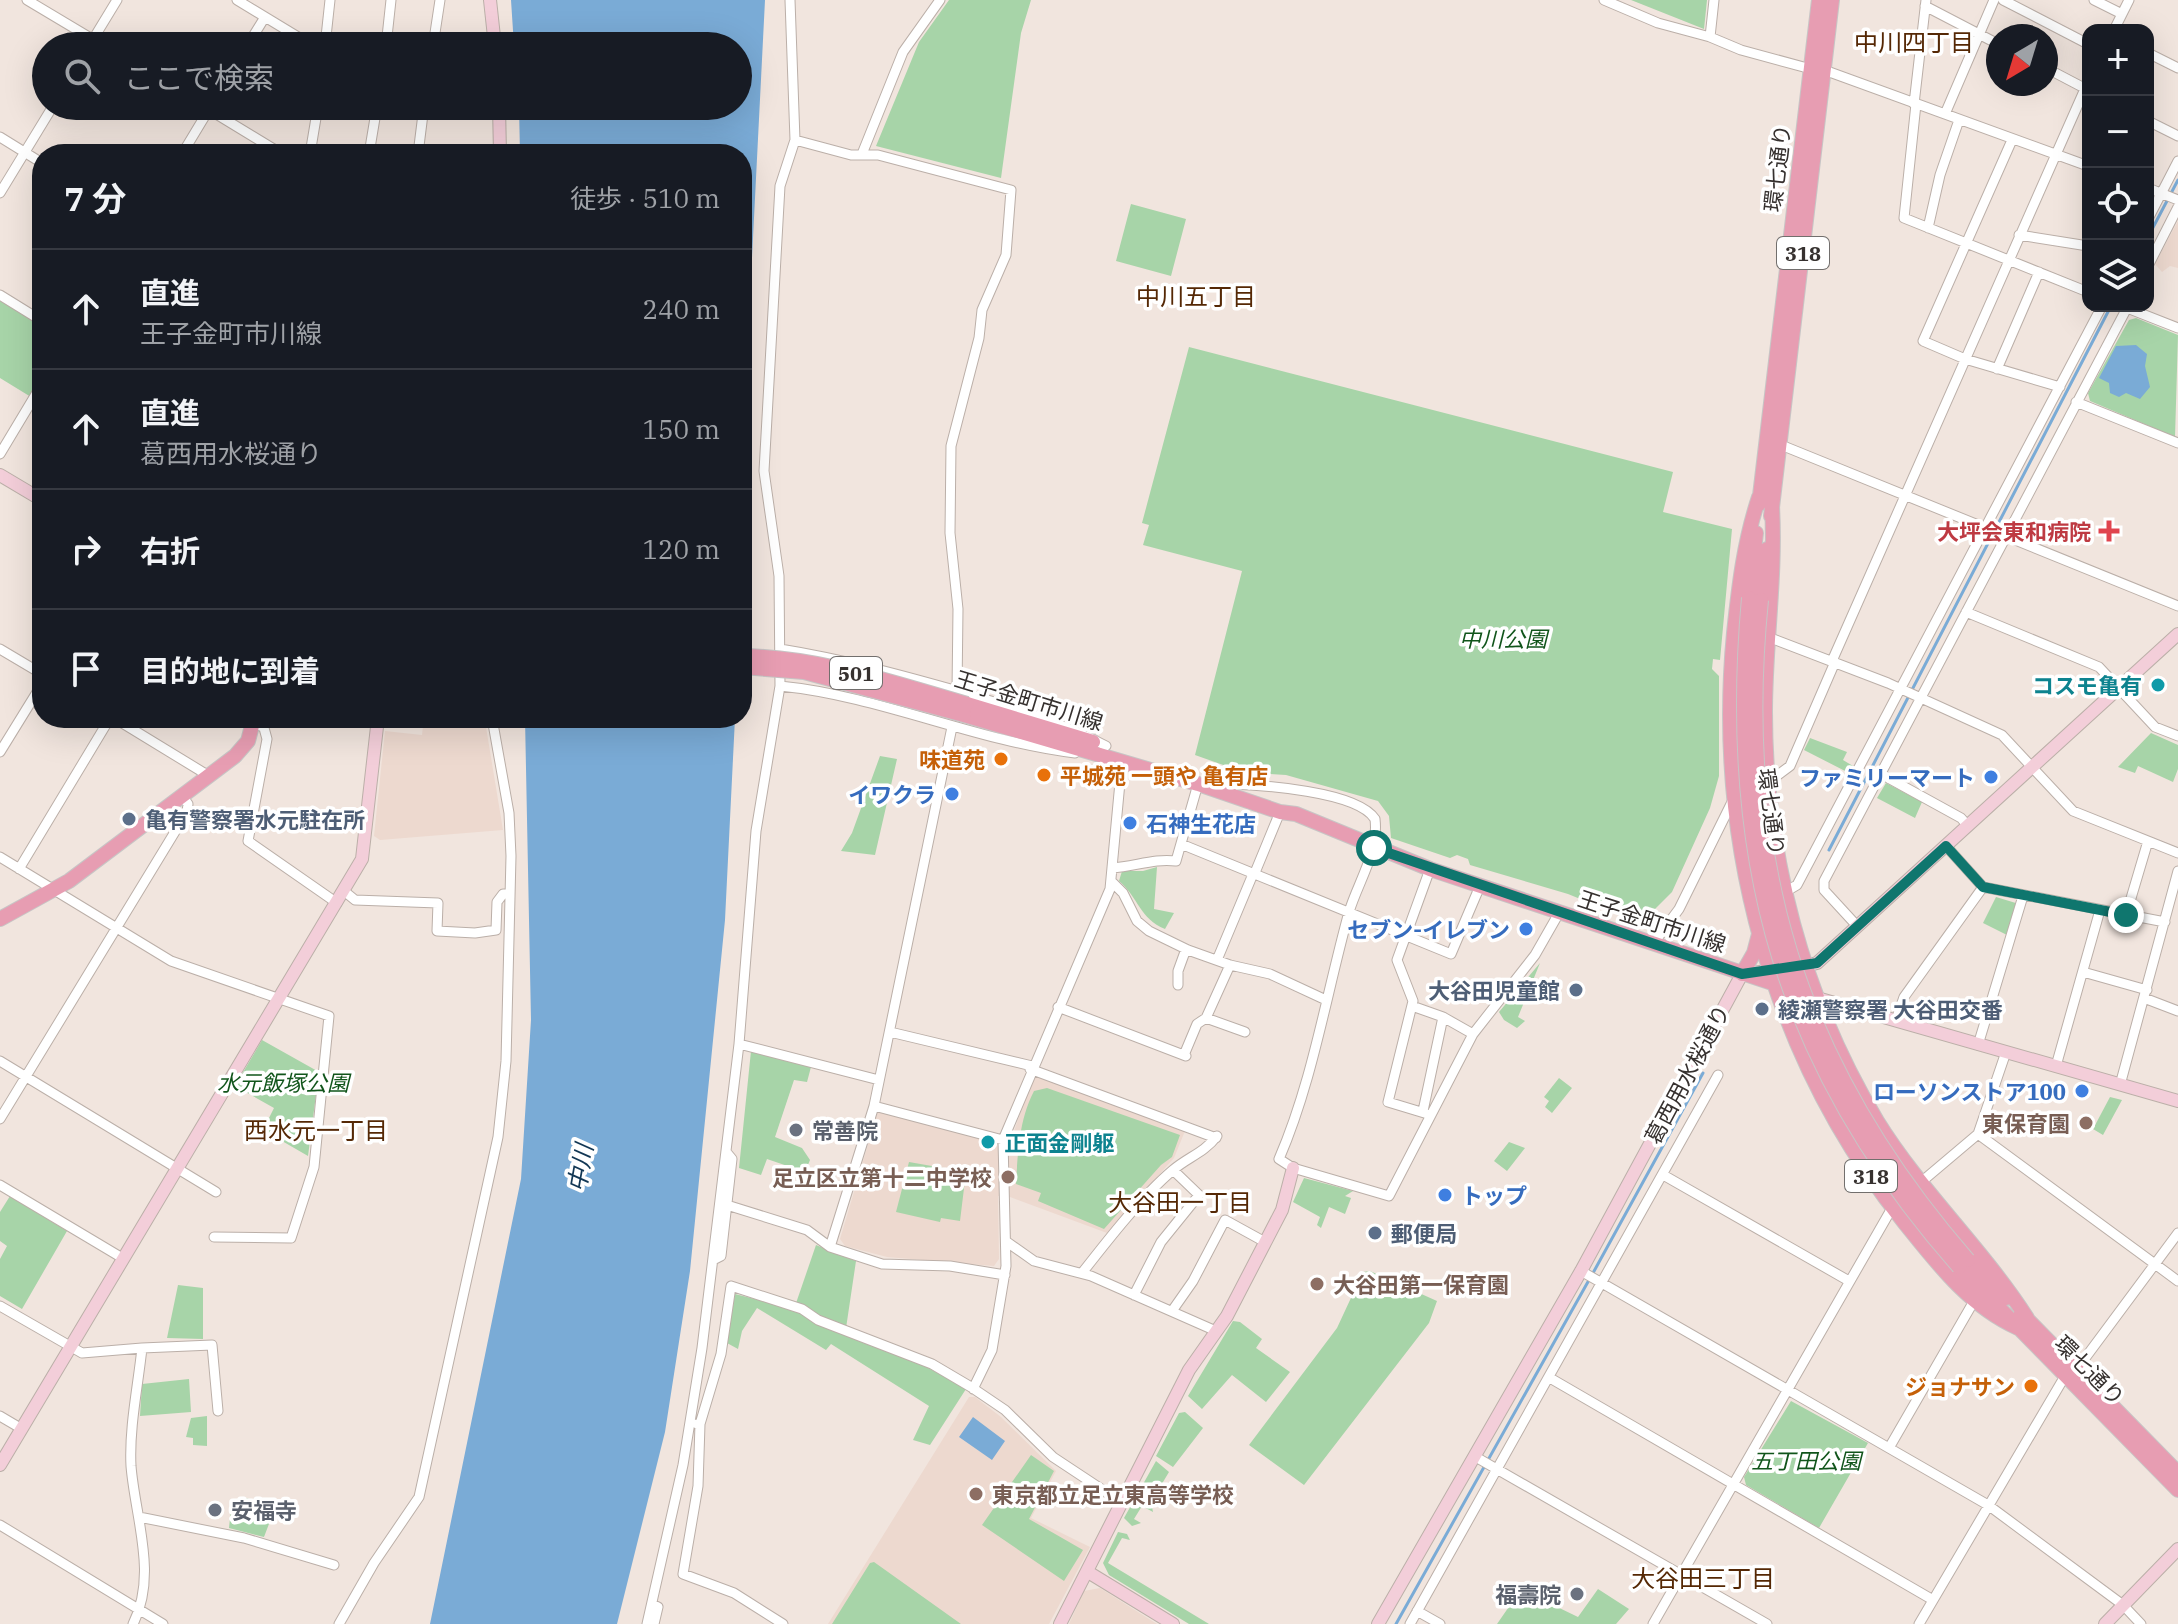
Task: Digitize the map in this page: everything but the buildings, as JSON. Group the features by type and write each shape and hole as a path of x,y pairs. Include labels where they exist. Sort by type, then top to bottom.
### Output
{"main road":[{"name":"環七通り","path":"1819,0 1817,70 1781,445 1743,668 1743,756 1749,819 1771,931 1807,1034 1852,1126 1908,1208 2071,1373 2178,1490"},
{"name":"環七通り","path":"1755,599 1759,497 1817,70 1832,0"},
{"name":"318","path":"1759,497 1741,564 1731,668 1733,800 1759,931 1773,978 1796,1040 1824,1098 1892,1208 1974,1301 1991,1316 2022,1323"},
{"name":"318","path":"1772,506 1775,569 1765,709 1767,783 1785,892 1806,967 1817,998 1864,1098 1920,1183 2004,1283 2022,1323"},
{"name":"王子金町市川線","path":"752,657 850,671 965,710 1228,784 1284,803 1296,814"},
{"name":"王子金町市川線","path":"752,668 804,672 965,710"},
{"path":"0,919 55,890 185,800 245,747 251,728"},
{"name":"王子金町市川線","path":"1106,751 1122,761 1280,812 1296,814 1430,869 1742,974 1773,978 1817,998"},
{"path":"1742,974 1754,953 1759,931"},
{"name":"環七通り","path":"2071,1373 2178,1473"}],"street":[{"path":"27,0 75,32"},
{"path":"98,32 117,0"},
{"path":"237,0 290,32"},
{"path":"327,32 330,0"},
{"path":"387,32 391,0"},
{"path":"435,32 440,0"},
{"path":"490,0 493,32"},
{"path":"647,1624 695,1424 739,1044 756,831 780,686 779,576 764,471 780,186 795,140 790,0"},
{"path":"862,154 903,52 940,0"},
{"path":"1604,0 1658,23 1817,70 2082,164"},
{"path":"1710,37 1714,0"},
{"path":"1945,114 1994,0"},
{"path":"2003,0 2082,41"},
{"path":"2094,0 2122,14"},
{"path":"2117,24 2129,0"},
{"path":"1986,38 1925,3 1904,218 2082,290"},
{"path":"256,32 265,17"},
{"path":"2154,56 2178,68"},
{"path":"2058,74 2082,85"},
{"path":"1767,783 1790,766 2054,154 2083,96"},
{"path":"0,193 44,120"},
{"path":"188,144 201,120"},
{"path":"228,120 266,144"},
{"path":"312,144 316,120"},
{"path":"371,144 375,120"},
{"path":"419,144 422,120"},
{"path":"499,120 500,144"},
{"path":"1928,228 1940,175 1959,120"},
{"path":"2154,124 2178,136"},
{"path":"0,137 32,157"},
{"path":"795,140 1011,190 1006,255 982,310 951,446 950,533 958,597 957,691"},
{"path":"2012,140 1923,341 1965,359 2060,387"},
{"path":"2154,208 2178,161"},
{"path":"2154,190 2178,200"},
{"path":"2154,254 2178,207"},
{"path":"2019,235 2082,245"},
{"path":"1997,369 2039,272"},
{"path":"0,295 32,315"},
{"path":"1785,892 1797,885 2099,312"},
{"path":"1858,927 1822,886 2122,312"},
{"path":"2138,312 2178,328"},
{"path":"0,454 32,401"},
{"path":"2076,402 2178,443"},
{"path":"1781,445 2178,606"},
{"path":"0,475 32,494"},
{"path":"1966,612 2099,667 2155,727 2178,736"},
{"path":"1773,978 1817,963 2178,634"},
{"path":"1768,637 1900,689 1918,700 2002,735 2073,811 2178,853"},
{"path":"0,649 32,668"},
{"path":"780,649 844,659 1056,721 1106,751"},
{"path":"780,686 844,697 1049,750 1106,751"},
{"path":"0,752 32,700"},
{"path":"830,1247 874,1106 952,727"},
{"path":"19,869 106,728"},
{"path":"129,728 209,776"},
{"path":"264,728 267,739 248,841 341,897 438,903 437,931 496,930 497,902 503,894 508,894"},
{"path":"0,1465 341,897 366,846 377,728"},
{"path":"339,1624 374,1563 416,1504 422,1488 501,1118 506,1061 509,813 494,728"},
{"path":"973,1389 992,1350 1005,1275 1007,1242 1003,1140 1111,881 1122,761"},
{"path":"1881,774 1961,818 1968,826"},
{"path":"1112,868 1134,867 1158,859 1176,861 1198,784"},
{"path":"1228,784 1281,787 1359,806 1375,819 1374,848 1348,915 1316,1051 1279,1159 1293,1168 1389,1196 1427,1113 1473,1034 1535,955 1559,913"},
{"path":"0,1119 116,927 185,800"},
{"path":"1653,944 1679,909 1733,800"},
{"path":"1217,960 1280,812"},
{"path":"2126,915 2148,841"},
{"path":"1181,844 1348,915 1451,954 1480,886"},
{"path":"1946,846 1983,887 2165,922"},
{"path":"0,857 171,961 329,1016 314,1167 291,1238 214,1237"},
{"path":"1427,1113 1388,1102 1412,1006 1397,960 1430,869"},
{"path":"2120,1085 2178,871"},
{"path":"1111,881 1123,893 1137,921 1149,931 1230,965 1270,974 1326,1000"},
{"path":"1896,1020 1904,997 1983,887"},
{"path":"1978,1045 2023,896"},
{"path":"2056,1066 2100,910"},
{"path":"1178,985 1178,971 1186,949"},
{"path":"1058,1007 1185,1056 1197,1024 1206,1018 1230,965"},
{"path":"2083,972 2145,994 2178,1011"},
{"name":"葛西用水桜通り","path":"1378,1624 1584,1273 1742,974"},
{"path":"1817,998 2178,1101"},
{"path":"1412,1006 1443,1017 1473,1034"},
{"path":"1427,1113 1443,1017"},
{"path":"1206,1018 1245,1032"},
{"path":"890,1032 1031,1068 1216,1137 1196,1158 1173,1170 1109,1238 1082,1273"},
{"path":"739,1044 879,1080"},
{"path":"1920,1183 1978,1134 2006,1052"},
{"path":"0,1061 216,1192"},
{"path":"1410,1624 1665,1176 1718,1075"},
{"path":"874,1106 1003,1140"},
{"path":"1978,1134 2178,1281"},
{"path":"715,1259 721,1256 730,1206 732,1159 727,1153"},
{"path":"1060,1624 1189,1370 1216,1331 1282,1210 1293,1168"},
{"path":"1134,1295 1161,1242 1199,1195 1173,1170"},
{"path":"1665,1176 1849,1281"},
{"path":"0,1185 124,1259"},
{"path":"730,1206 807,1230 830,1247 882,1264 950,1266 1005,1275"},
{"path":"1653,1624 1892,1208"},
{"path":"1172,1311 1193,1281 1225,1220 1265,1242"},
{"path":"1919,1624 1988,1505 2071,1373 2178,1233"},
{"path":"1007,1242 1034,1261 1082,1273 1216,1331"},
{"path":"1584,1273 1988,1505 2123,1605 2141,1624"},
{"path":"783,1624 734,1593 683,1574 698,1486 695,1424 721,1354 731,1286 802,1309 818,1320 932,1364 1005,1410 1053,1457 1121,1502"},
{"path":"1889,1448 1974,1301"},
{"path":"0,1306 82,1353 212,1345 218,1411"},
{"path":"133,1624 140,1610 143,1581 139,1517 131,1463 142,1348"},
{"path":"1550,1378 1933,1600"},
{"path":"0,1416 22,1429"},
{"path":"1477,1458 1767,1624"},
{"path":"139,1517 253,1540 334,1565"},
{"path":"0,1525 163,1624"},
{"path":"2105,1624 2178,1549"},
{"path":"1088,1572 1173,1624"},
{"path":"652,1604 658,1607 654,1624"},
{"path":"1417,1611 1440,1624"}],"shaded area":[{"path":"2178,221 2178,268 2170,266 2162,272 2155,264"},
{"path":"423,728 486,728 503,830 380,840 374,836 385,731 422,735"},
{"name":"足立区立第十二中学校","path":"1037,1077 1185,1131 1174,1158 1107,1233 1010,1197 998,1196 999,1259 994,1266 887,1257 845,1246 840,1239 878,1111 1010,1143 1032,1079"},
{"name":"東京都立足立東高等学校","path":"969,1397 975,1397 1001,1417 1056,1471 1031,1518 1090,1547 1049,1624 828,1624"},
{"path":"1100,1588 1157,1624 1069,1624 1084,1591"}],"green space":[{"path":"949,0 1031,0 1021,33 1001,178 876,146 919,42"},
{"path":"1631,0 1707,0 1704,29"},
{"path":"1131,204 1186,219 1171,276 1116,261"},
{"path":"0,300 32,320 32,395 0,378"},
{"path":"2136,318 2178,335 2175,437 2090,401 2088,393 2129,320"},
{"name":"中川公園","path":"1189,347 1673,472 1663,512 1732,529 1720,660 1713,659 1712,669 1719,676 1719,776 1710,808 1672,892 1645,919 1627,918 1568,894 1470,865 1468,859 1457,855 1450,858 1391,838 1389,816 1378,801 1286,775 1243,772 1195,755 1242,571 1143,545 1149,525 1142,523"},
{"path":"2151,733 2178,745 2178,769 2173,782 2138,766 2135,773 2118,767"},
{"path":"1810,738 1847,752 1843,760 1853,766 1849,773 1804,750"},
{"path":"880,756 897,759 875,855 841,851 852,833"},
{"path":"1886,783 1922,802 1915,818 1877,798"},
{"path":"1157,867 1154,909 1174,913 1165,929 1144,914 1119,881 1122,871"},
{"path":"1996,897 2019,904 2007,935 1983,923"},
{"path":"1540,963 1518,1017 1525,1021 1517,1028 1504,1020 1499,1012"},
{"name":"水元飯塚公園","path":"262,1040 319,1072 308,1156 263,1130 274,1108 235,1086"},
{"path":"751,1051 811,1067 807,1082 794,1080 775,1137 802,1148 810,1160 805,1172 767,1159 761,1175 739,1168"},
{"path":"1559,1078 1572,1088 1552,1113 1545,1107 1549,1101 1544,1097"},
{"path":"1047,1088 1180,1135 1172,1157 1161,1165 1104,1229 1038,1201 1041,1193 1016,1184 1025,1113 1034,1091"},
{"path":"2110,1097 2122,1100 2103,1135 2093,1129"},
{"path":"1509,1142 1525,1148 1507,1171 1494,1161"},
{"path":"909,1162 966,1172 960,1221 941,1218 940,1222 896,1212"},
{"path":"1304,1178 1353,1191 1345,1196 1351,1198 1345,1214 1329,1207 1321,1228 1317,1225 1320,1217 1293,1202"},
{"path":"10,1196 67,1231 22,1309 0,1296 0,1259 7,1246 0,1241 0,1212"},
{"path":"816,1245 856,1261 845,1335 925,1366 966,1389 930,1445 913,1440 929,1406 831,1344 826,1350 757,1308 742,1331 738,1349 727,1343 735,1294 794,1309"},
{"path":"1370,1271 1437,1301 1429,1323 1304,1485 1249,1445 1337,1328 1363,1272"},
{"path":"178,1285 203,1288 203,1339 167,1338"},
{"path":"1233,1321 1240,1322 1262,1339 1256,1348 1290,1372 1266,1402 1232,1375 1202,1409 1188,1396"},
{"path":"189,1379 191,1412 140,1416 142,1384"},
{"name":"五丁田公園","path":"1791,1401 1868,1443 1819,1528 1746,1485 1744,1477"},
{"path":"1185,1412 1203,1428 1173,1467 1156,1456 1179,1413"},
{"path":"207,1416 207,1446 193,1445 193,1438 186,1437 191,1418"},
{"path":"1031,1455 1054,1471 1029,1519 1083,1550 1064,1581 982,1525"},
{"path":"1156,1461 1169,1472 1151,1502 1153,1512 1142,1506 1134,1519 1141,1523 1132,1526 1124,1518"},
{"path":"246,1498 275,1508 264,1537 229,1528 232,1500 245,1502"},
{"path":"1118,1532 1127,1534 1130,1540 1122,1538 1108,1563 1209,1624 1189,1624 1109,1575 1103,1563"},
{"path":"874,1562 961,1624 832,1624 870,1563"},
{"path":"1524,1585 1547,1602 1578,1617 1598,1589 1629,1609 1616,1624 1497,1624"}],"water":[{"path":"511,0 765,0 752,258 752,144 520,144 519,120 752,120 752,32 513,32"},
{"path":"2136,345 2147,354 2145,366 2150,387 2140,399 2126,393 2119,397 2110,393 2109,383 2099,378 2116,346"},
{"name":"中川","path":"525,728 735,728 725,920 690,1271 665,1432 617,1624 430,1624 521,1179 531,1020"},
{"path":"973,1417 1005,1441 992,1460 959,1437"}],"waterway":[{"path":"2154,226 2178,180"},
{"path":"1829,850 2108,312"},
{"path":"1593,1273 1703,1073"},
{"path":"1396,1624 1589,1280"}],"place":[{"name":"大坪会東和病院","path":"2109,531"},
{"name":"コスモ亀有","path":"2158,685"},
{"name":"味道苑","path":"1001,759"},
{"name":"平城苑 一頭や 亀有店","path":"1044,775"},
{"name":"ファミリーマート","path":"1991,777"},
{"name":"イワクラ","path":"952,794"},
{"name":"亀有警察署水元駐在所","path":"129,819"},
{"name":"石神生花店","path":"1130,823"},
{"name":"セブン-イレブン","path":"1526,929"},
{"name":"大谷田児童館","path":"1576,990"},
{"name":"綾瀬警察署 大谷田交番","path":"1762,1009"},
{"name":"ローソンストア100","path":"2082,1091"},
{"name":"東保育園","path":"2086,1123"},
{"name":"常善院","path":"796,1130"},
{"name":"正面金剛躯","path":"988,1142"},
{"name":"足立区立第十二中学校","path":"1008,1177"},
{"name":"トップ","path":"1445,1195"},
{"name":"郵便局","path":"1375,1233"},
{"name":"大谷田第一保育園","path":"1317,1284"},
{"name":"ジョナサン","path":"2031,1386"},
{"name":"東京都立足立東高等学校","path":"976,1494"},
{"name":"安福寺","path":"215,1510"},
{"name":"福壽院","path":"1577,1594"}],"district":[{"name":"中川四丁目","path":"1914,42"},
{"name":"中川五丁目","path":"1196,296"},
{"name":"西水元一丁目","path":"316,1130"},
{"name":"大谷田一丁目","path":"1180,1202"},
{"name":"大谷田三丁目","path":"1703,1578"}],"route":[{"path":"1374,848 1742,974 1817,963 1946,846 1983,887 2126,915"}]}
